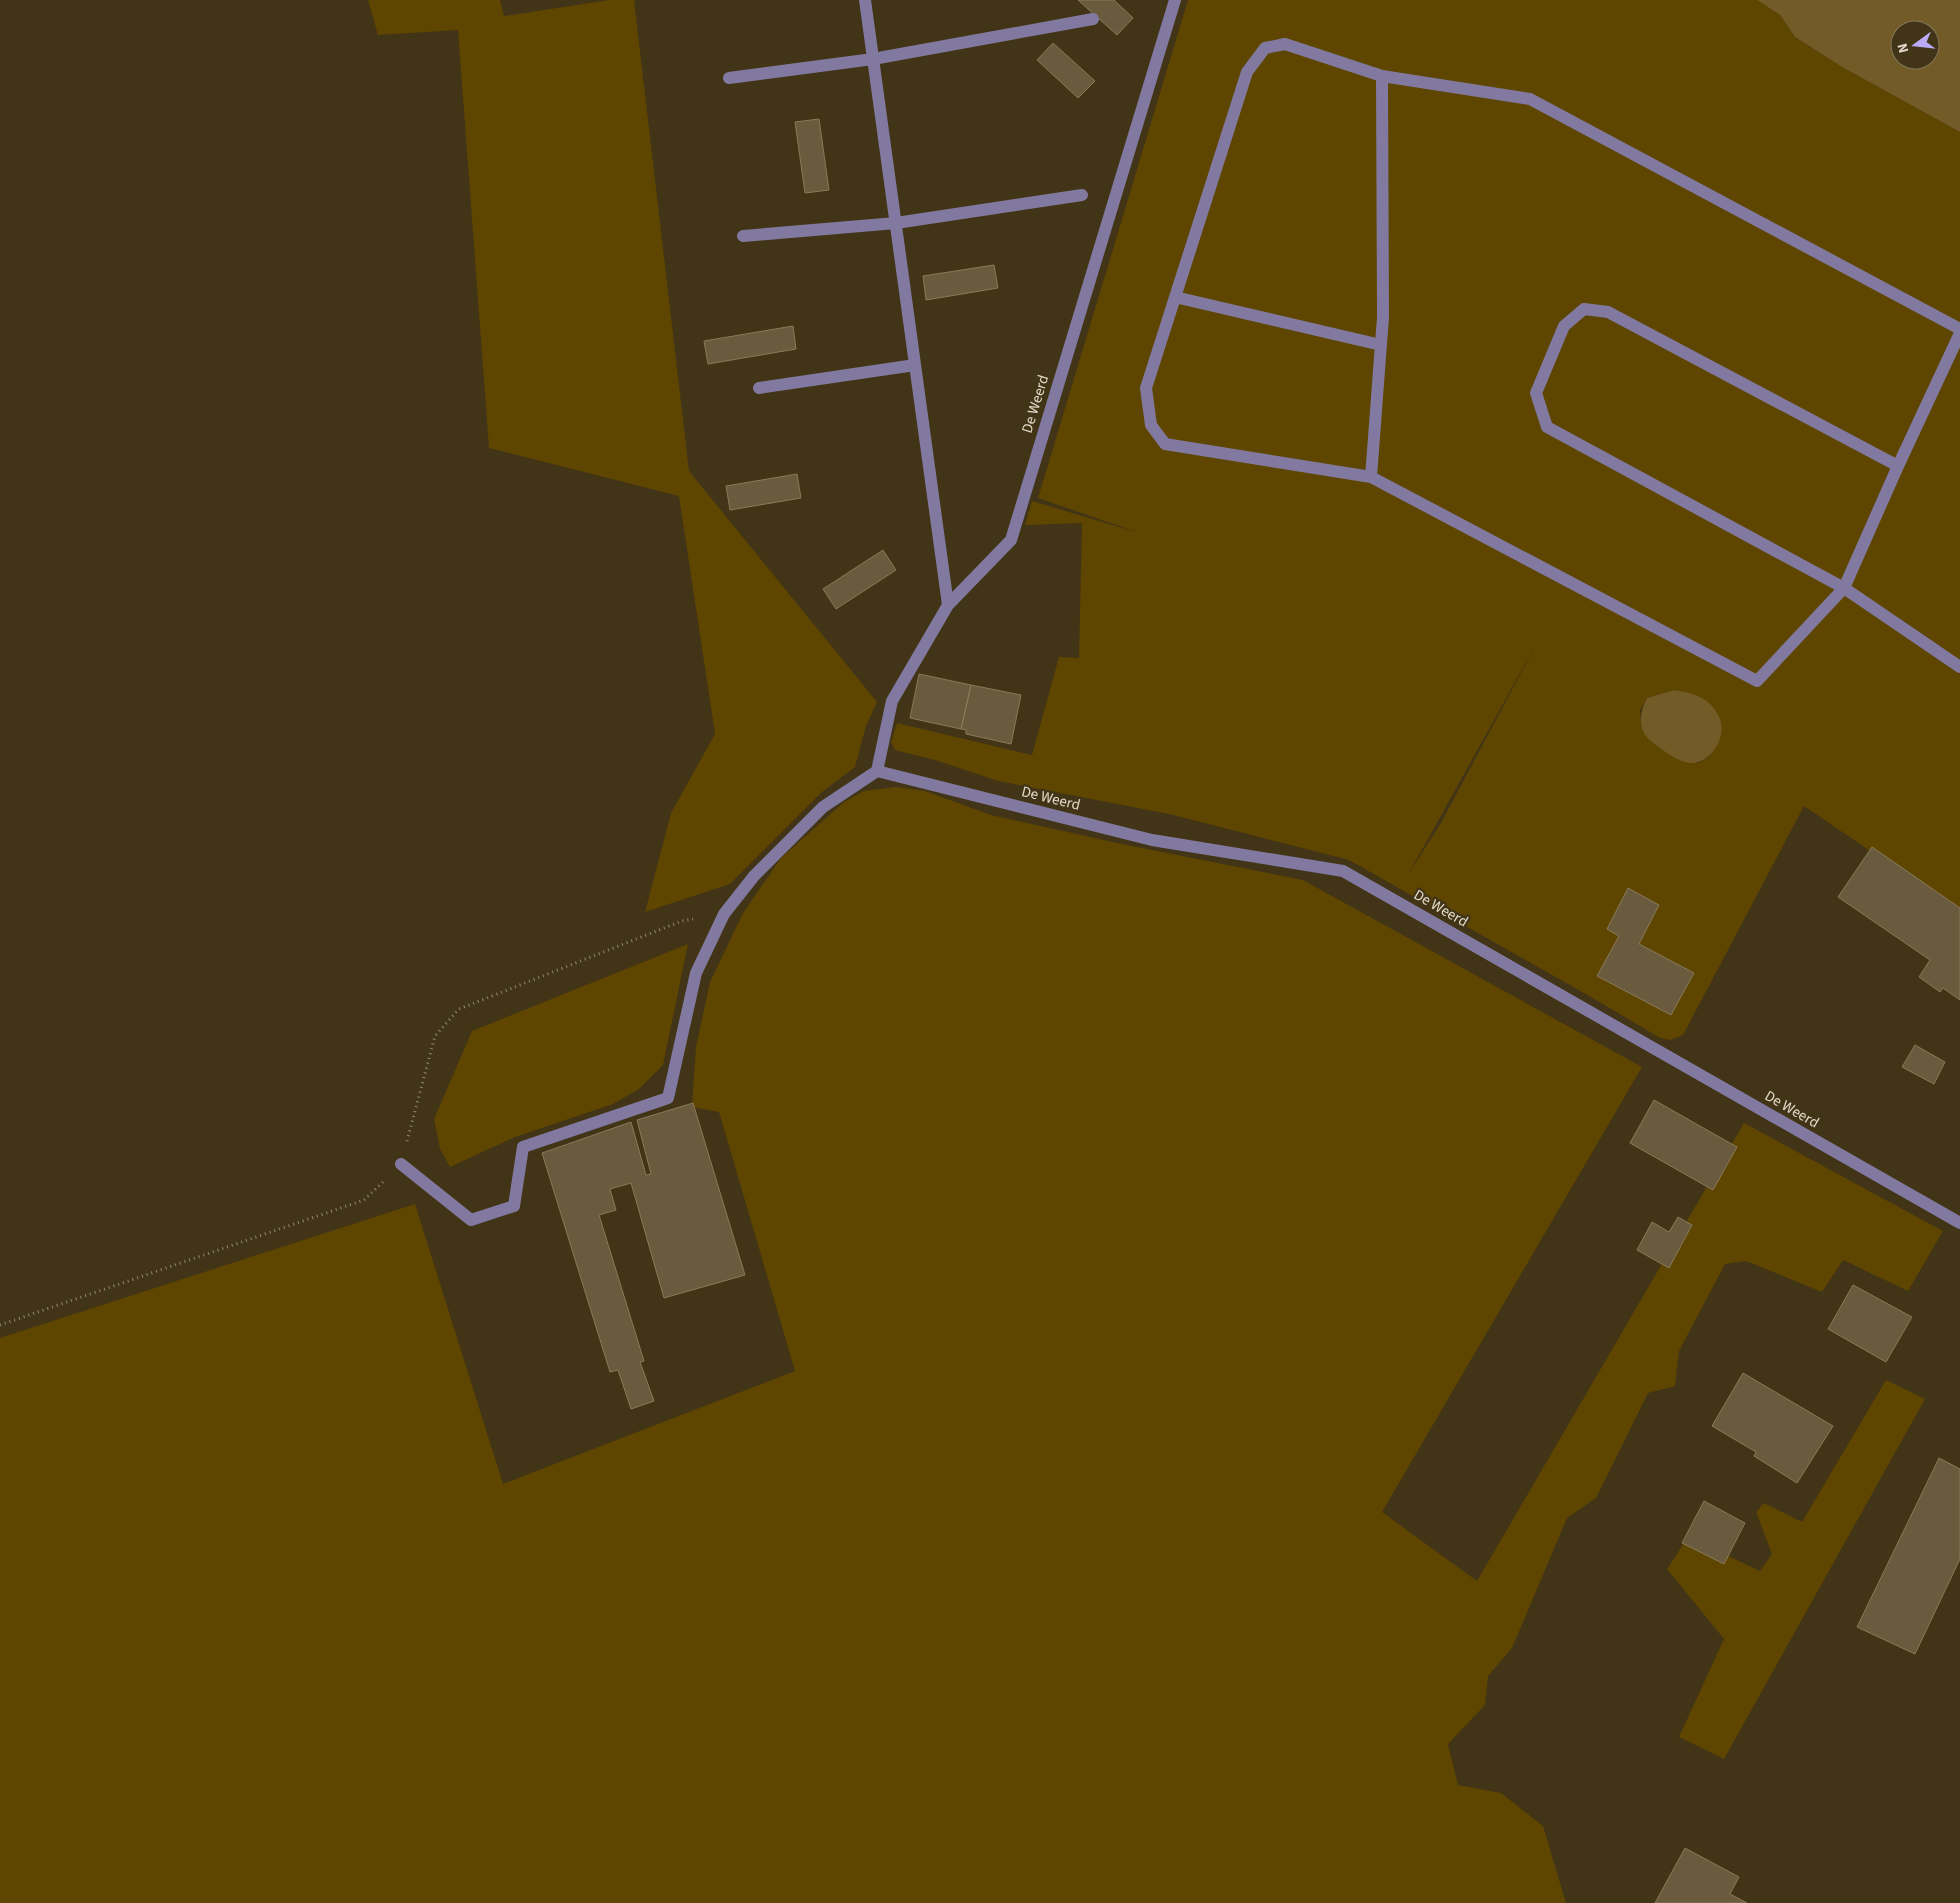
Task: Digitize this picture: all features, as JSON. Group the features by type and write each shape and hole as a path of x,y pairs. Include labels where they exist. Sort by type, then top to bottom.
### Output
{"street":[{"path":"865,0 948,606"},
{"name":"De Weerd","path":"1175,0 1011,540 948,606 892,701 877,771 1152,840 1343,871 1960,1224"},
{"path":"729,78 873,59 1093,19"},
{"path":"1960,329 1530,99 1382,76 1285,44 1265,48 1247,72 1146,388 1151,425 1165,444 1371,477 1757,681 1844,588 1960,333"},
{"path":"1371,477 1383,317 1382,76"},
{"path":"744,236 896,223 1082,194"},
{"path":"1175,297 1381,345"},
{"path":"1898,466 1608,312 1584,309 1564,326 1536,393 1547,427 1844,588 1960,667"},
{"path":"759,388 915,365"},
{"path":"401,1164 471,1220 514,1206 523,1148 668,1098 696,973 724,914 754,876 823,807 877,771"}],"path":[{"path":"0,1325 364,1200 401,1164 435,1036 459,1009 682,921 724,914"}],"shaded area":[{"path":"368,0 500,0 504,16 609,0 634,0 689,471 877,702 866,726 855,767 822,792 730,884 645,912 671,813 715,734 679,496 489,448 458,30 378,35"},
{"path":"1188,0 1757,0 1780,15 1795,37 1842,67 1960,132 1960,912 1804,806 1683,1035 1670,1040 1660,1038 1349,860 1169,814 998,781 935,760 895,750 891,742 897,723 1032,755 1059,657 1079,658 1082,523 1025,525 1032,501 1139,533 1038,498","holes":["1538,641 1442,821 1408,875","1674,690 1698,697 1713,708 1717,714 1709,757 1698,763 1641,726 1640,710 1647,698"]},
{"path":"1757,0 1960,0 1960,132 1842,67 1795,37 1780,15"},
{"path":"1674,690 1704,699 1718,714 1722,730 1718,745 1709,756 1696,763 1684,762 1670,755 1647,738 1642,727 1642,710 1647,698"},
{"path":"895,787 925,791 991,815 1122,844 1303,880 1642,1067 1382,1512 1477,1581 1744,1123 1943,1231 1908,1291 1843,1260 1822,1292 1746,1261 1725,1264 1679,1351 1675,1386 1648,1393 1596,1498 1567,1518 1512,1648 1488,1676 1485,1705 1448,1744 1458,1785 1501,1793 1543,1826 1566,1903 0,1903 0,1338 415,1204 503,1484 795,1371 719,1112 692,1107 696,1047 710,982 743,913 781,858 844,802 864,791"},
{"path":"688,944 663,1065 639,1089 613,1104 515,1137 450,1167 440,1149 434,1119 472,1031"},
{"path":"1886,1380 1925,1399 1724,1759 1679,1737 1724,1639 1667,1569 1688,1537 1760,1571 1772,1554 1756,1512 1764,1503 1802,1522"}],"building":[{"path":"1078,0 1114,0 1133,18 1117,35"},
{"path":"1053,43 1095,81 1078,98 1037,60"},
{"path":"819,119 829,190 805,193 795,122"},
{"path":"994,265 998,288 926,300 923,276"},
{"path":"793,326 796,349 708,364 704,341"},
{"path":"797,474 801,498 730,510 726,486"},
{"path":"883,550 896,570 836,609 823,589"},
{"path":"919,674 971,685 961,729 910,718"},
{"path":"971,685 1021,695 1011,744 966,734 966,730 961,729"},
{"path":"1872,847 1960,908 1960,1000 1943,988 1940,992 1919,977 1930,960 1838,897"},
{"path":"1628,888 1659,905 1639,944 1694,973 1671,1015 1597,976 1619,936 1607,929"},
{"path":"1915,1045 1945,1062 1934,1084 1902,1067"},
{"path":"1654,1100 1737,1147 1713,1190 1630,1143"},
{"path":"693,1103 745,1275 664,1298 631,1183 610,1189 616,1210 599,1215 644,1361 640,1362 654,1401 631,1409 618,1370 610,1372 542,1153 631,1122 646,1175 651,1174 637,1120"},
{"path":"1678,1217 1692,1225 1669,1268 1637,1250 1652,1222 1669,1232"},
{"path":"1853,1285 1912,1317 1886,1362 1828,1329"},
{"path":"1743,1373 1833,1426 1797,1483 1754,1456 1756,1452 1712,1426"},
{"path":"1939,1458 1960,1469 1960,1559 1915,1654 1857,1627"},
{"path":"1704,1501 1745,1523 1724,1564 1682,1543"},
{"path":"1685,1848 1739,1877 1730,1894 1747,1903 1655,1903"}]}
